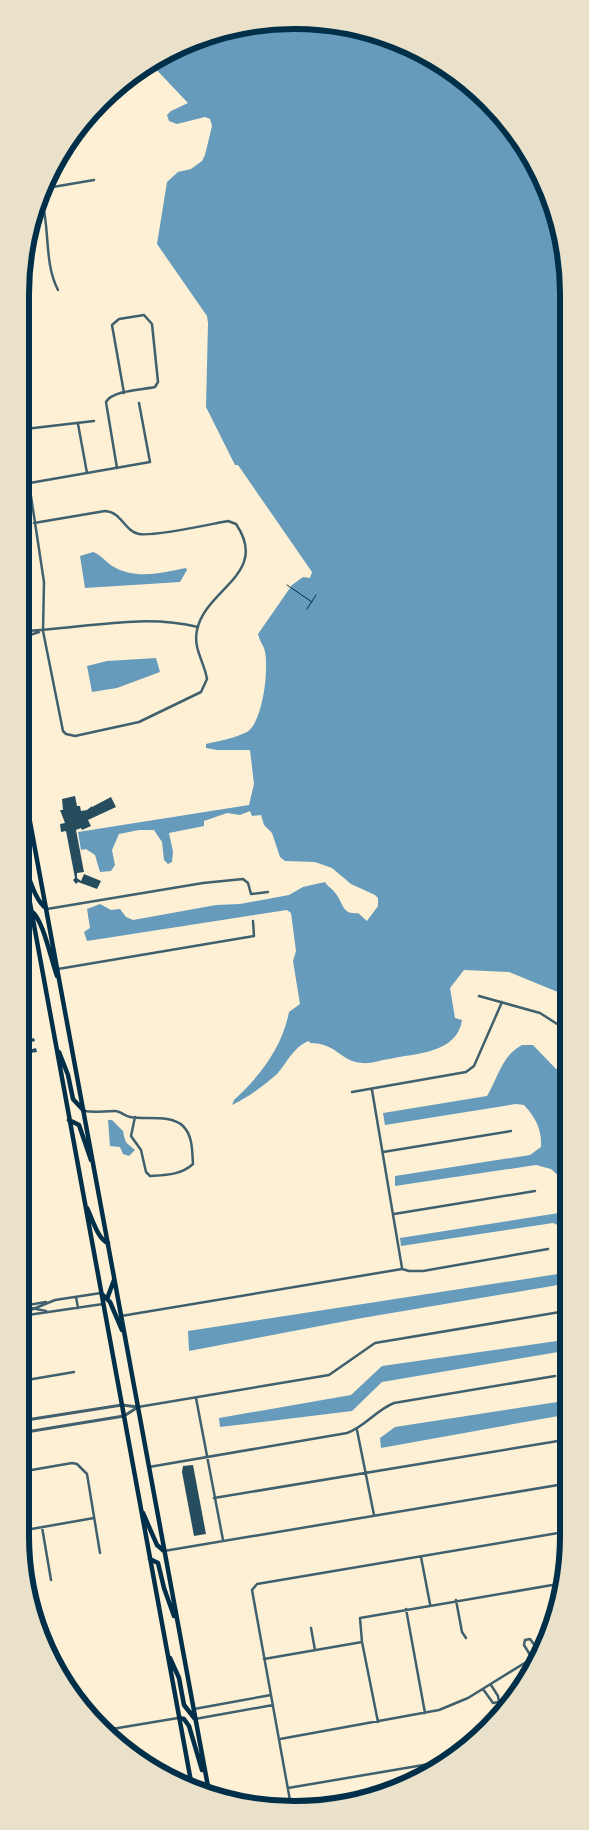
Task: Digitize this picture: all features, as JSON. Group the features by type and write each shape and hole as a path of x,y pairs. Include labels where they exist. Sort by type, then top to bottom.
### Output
{"highway":[{"path":"29,815 208,1787"},
{"path":"29,822 32,829"},
{"path":"29,876 34,886 36,900 47,909"},
{"path":"29,899 191,1780"},
{"path":"31,911 36,914 41,922 47,949 61,989"},
{"path":"55,1041 68,1075 73,1100 84,1111"},
{"path":"69,1120 79,1125 94,1168"},
{"path":"85,1204 98,1235 108,1243"},
{"path":"103,1304 115,1279"},
{"path":"101,1293 107,1298 125,1336"},
{"path":"141,1509 157,1545 164,1551"},
{"path":"150,1559 158,1563 164,1588 178,1626"},
{"path":"167,1649 179,1678 184,1705 195,1719"},
{"path":"179,1718 184,1719 190,1726 207,1783"}],"street":[{"path":"52,187 94,180"},
{"path":"43,208 53,275 58,290"},
{"path":"117,468 106,402 112,396 155,387 158,382 152,324 144,315 119,318 112,325 124,393"},
{"path":"29,483 150,462 138,403"},
{"path":"29,429 78,424 94,420"},
{"path":"78,424 87,473"},
{"path":"29,498 44,582 43,631 61,727 66,734 71,736 139,722 201,692 206,679 197,650 198,627 203,616 245,561 247,546 236,524 228,521 144,534 129,529 116,514 105,511 34,523"},
{"path":"29,631 150,620 173,621 198,627"},
{"path":"29,635 43,631"},
{"path":"47,909 203,883 243,879 248,882 250,894 268,892"},
{"path":"58,969 254,936 254,921"},
{"path":"479,996 540,1013 560,1025"},
{"path":"352,1092 466,1072 474,1066 502,1002"},
{"path":"372,1090 402,1269"},
{"path":"84,1111 102,1113 117,1111 135,1117 175,1121 183,1127 192,1142 193,1164 173,1174 150,1176 146,1172 141,1150 132,1136 135,1117"},
{"path":"383,1152 511,1131"},
{"path":"394,1214 535,1191"},
{"path":"121,1316 402,1269 409,1271 423,1270 548,1250"},
{"path":"29,1305 101,1293"},
{"path":"76,1297 78,1308"},
{"path":"29,1311 55,1300"},
{"path":"29,1314 103,1304"},
{"path":"29,1308 56,1311"},
{"path":"29,1420 122,1405 138,1407 329,1375 375,1343 560,1312"},
{"path":"29,1380 74,1372"},
{"path":"149,1467 357,1430 380,1408 394,1403 555,1376"},
{"path":"196,1398 223,1540"},
{"path":"29,1432 124,1416 138,1407"},
{"path":"357,1430 374,1516"},
{"path":"214,1498 560,1441"},
{"path":"29,1470 72,1463 77,1464 87,1474 100,1553"},
{"path":"164,1551 560,1485"},
{"path":"29,1530 94,1518"},
{"path":"42,1527 51,1580"},
{"path":"290,1801 252,1590 254,1586 560,1533"},
{"path":"421,1556 430,1604"},
{"path":"378,1722 362,1642 360,1618 430,1604 555,1584"},
{"path":"456,1600 462,1632 466,1638"},
{"path":"406,1609 426,1713"},
{"path":"311,1628 315,1650"},
{"path":"531,1657 524,1645 524,1640 530,1639 536,1647"},
{"path":"264,1659 362,1642"},
{"path":"280,1739 426,1713 454,1705 529,1660"},
{"path":"483,1689 493,1704 499,1702 498,1696 491,1684"},
{"path":"193,1709 271,1695"},
{"path":"195,1719 273,1705"},
{"path":"113,1729 179,1718"},
{"path":"288,1788 430,1764"}],"path":[{"path":"287,585 312,602"},
{"path":"307,609 316,595"}],"water":[{"path":"277,29 329,31 380,43 412,56 442,74 470,95 494,119 515,147 533,177 546,209 555,243 560,277 560,993 509,972 464,970 450,988 455,1018 462,1020 452,1040 444,1046 422,1053 365,1063 355,1062 327,1046 310,1043 309,1041 295,1051 277,1074 250,1095 232,1105 234,1100 253,1081 269,1060 281,1038 289,1012 300,1004 293,961 296,951 291,913 287,910 87,941 84,932 90,928 87,909 100,904 111,910 120,909 126,917 133,920 216,905 240,904 289,895 303,887 325,882 335,892 346,911 358,913 367,921 378,906 378,898 351,884 332,868 315,862 285,861 280,857 272,833 264,825 261,815 252,816 250,811 240,815 227,813 204,821 204,826 169,833 173,852 172,862 168,864 164,860 162,842 154,830 139,830 119,834 112,850 115,865 111,871 100,872 95,855 86,849 81,850 78,832 249,805 254,784 250,750 217,750 206,748 206,744 237,736 253,727 264,693 266,667 266,656 258,634 292,585 303,577 310,578 312,572 238,465 235,465 206,407 207,316 157,244 167,182 178,172 191,169 202,161 212,126 210,119 205,117 177,124 169,121 167,115 171,111 188,103 155,69 193,49 243,34"},
{"path":"93,552 101,556 112,566 130,573 148,574 186,568 187,570 180,582 85,588 80,556"},
{"path":"156,658 160,672 117,688 92,692 87,666 107,661"},
{"path":"522,1045 533,1045 556,1069 560,1068 560,1177 551,1169 536,1165 395,1186 395,1176 530,1155 541,1147 537,1124 524,1105 516,1104 385,1125 383,1113 487,1096 505,1061 515,1049"},
{"path":"108,1120 112,1120 123,1131 126,1142 135,1150 129,1156 123,1154 120,1147 110,1146"},
{"path":"560,1213 560,1226 553,1223 401,1246 400,1238"},
{"path":"560,1274 560,1285 362,1318 189,1351 188,1331"},
{"path":"560,1341 560,1352 382,1382 352,1411 220,1427 219,1418 351,1395 382,1366"},
{"path":"560,1402 560,1416 381,1448 380,1438 395,1427"}],"building":[{"path":"75,796 77,806 80,806 81,811 87,810 111,797 116,807 88,820 91,826 82,830 81,828 76,830 84,872 77,873 77,878 81,881 84,874 101,881 97,889 78,882 76,884 73,880 75,878 66,831 61,832 60,824 65,823 60,810 63,810 62,799"},
{"path":"34,1038 35,1041 29,1043 29,1039"},
{"path":"36,1048 37,1052 30,1053 31,1057 29,1057 29,1050"},
{"path":"193,1465 206,1534 194,1536 182,1472 183,1466"}]}
